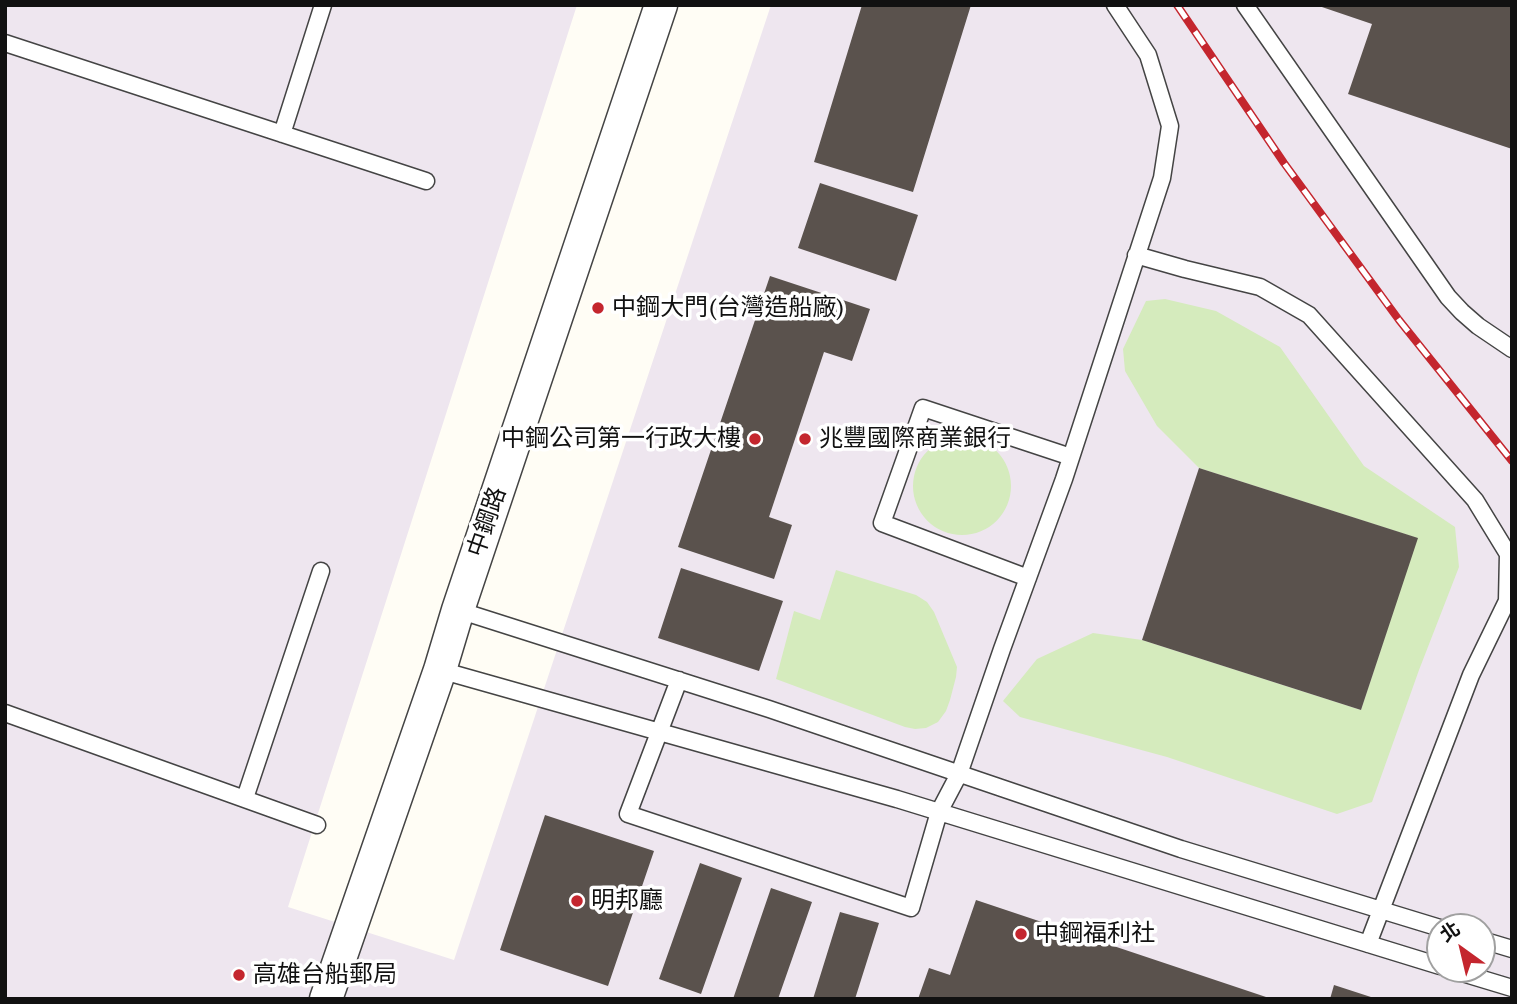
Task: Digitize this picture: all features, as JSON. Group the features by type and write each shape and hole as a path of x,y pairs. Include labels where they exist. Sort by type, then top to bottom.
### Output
{"street":[{"name":"中鋼路","path":"326,999 440,670 661,5"}],"lane":[{"path":"282,134 324,5"},
{"path":"679,680 628,814 911,908 939,812 959,774 1071,457 1162,178 1170,125 1148,55 1115,5"},
{"path":"1245,5 1448,297 1478,326 1512,349"},
{"path":"5,43 426,181"},
{"path":"1136,255 1260,287 1309,315 1475,500 1508,554 1507,601 1471,675 1368,944"},
{"path":"1028,579 882,523 918,420 923,408 1071,457"},
{"path":"245,798 321,571"},
{"path":"458,610 679,680 1181,849 1426,924"},
{"path":"440,670 939,812 1426,962"},
{"path":"5,713 317,825"},
{"path":"1495,983 1512,988"}],"shaded area":[{"path":"5,5 577,5 288,907 454,960 771,5 1512,5 1512,999 5,999"}],"green space":[{"path":"1165,299 1216,311 1280,347 1364,466 1455,527 1459,567 1372,802 1337,814 1167,757 1020,717 1003,701 1037,659 1093,633 1142,640 1361,710 1417,538 1199,468 1157,426 1125,371 1123,349 1146,301"},
{"path":"962,437 981,441 996,452 1007,467 1011,486 1007,505 996,520 981,531 962,535 943,531 928,520 917,505 913,486 917,467 928,452 943,441"},
{"path":"836,570 916,595 927,602 934,612 957,667 950,700 938,722 926,728 905,727 776,679 794,611 820,620"}],"building":[{"path":"862,5 971,5 913,192 814,162"},
{"path":"1316,5 1512,5 1512,149 1348,94 1372,24"},
{"path":"820,183 918,215 896,281 798,248"},
{"name":"中鋼公司第一行政大樓","path":"770,276 870,309 852,361 824,352 769,517 792,525 774,579 678,547"},
{"path":"1199,468 1418,538 1361,710 1142,640"},
{"path":"681,568 783,601 759,671 658,638"},
{"name":"明邦廳","path":"545,815 654,851 608,986 500,950"},
{"path":"700,863 742,878 701,994 659,979"},
{"path":"771,888 812,902 778,999 733,999"},
{"name":"中鋼福利社","path":"976,900 1269,999 918,999 929,968 950,975"},
{"path":"840,912 879,923 855,999 813,999"},
{"path":"1334,985 1374,998 1374,999 1330,999"}],"railway":[{"path":"1177,5 1284,163 1399,320 1512,461"}],"place":[{"name":"中鋼大門(台灣造船廠)","path":"598,308"},
{"name":"中鋼公司第一行政大樓","path":"755,439"},
{"name":"兆豐國際商業銀行","path":"805,439"},
{"name":"明邦廳","path":"577,901"},
{"name":"中鋼福利社","path":"1021,934"},
{"name":"高雄台船郵局","path":"239,975"}]}
